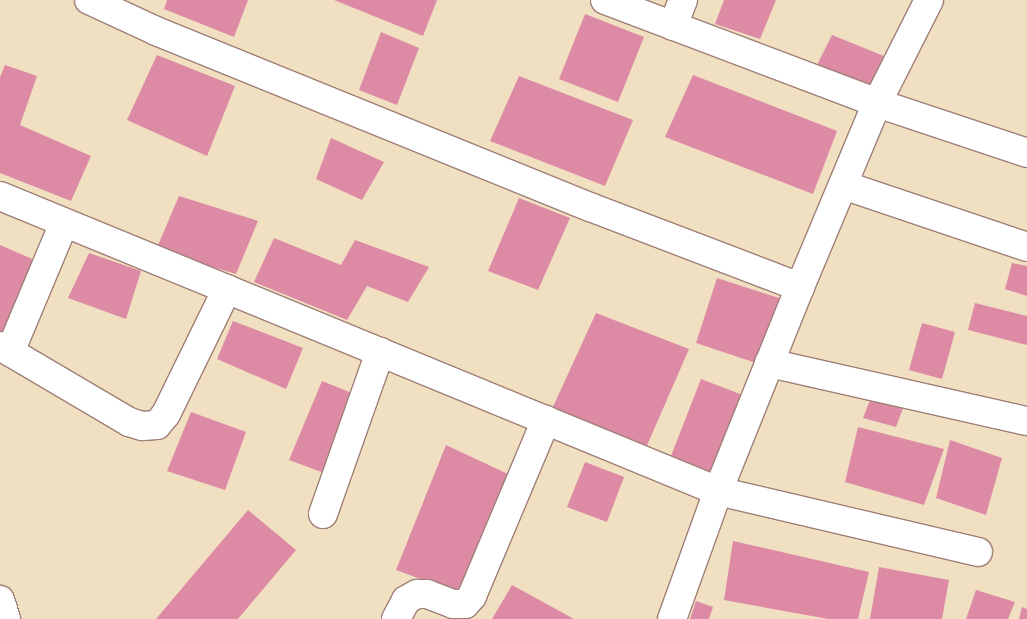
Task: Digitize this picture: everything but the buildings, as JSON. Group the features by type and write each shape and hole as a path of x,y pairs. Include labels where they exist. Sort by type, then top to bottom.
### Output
{"street":[{"path":"89,0 156,31 590,207 800,287"},
{"path":"605,0 877,103 1027,153"},
{"path":"673,26 683,0"},
{"path":"672,619 718,491 842,185 877,103 929,0"},
{"path":"842,185 1027,247"},
{"path":"0,196 718,491 978,552"},
{"path":"64,223 5,349 129,422 142,426 157,425 166,414 227,289"},
{"path":"323,514 380,352"},
{"path":"769,364 1027,421"},
{"path":"396,619 406,600 417,594 427,594 453,604 465,604 472,596 546,420"},
{"path":"0,600 6,619"}]}
